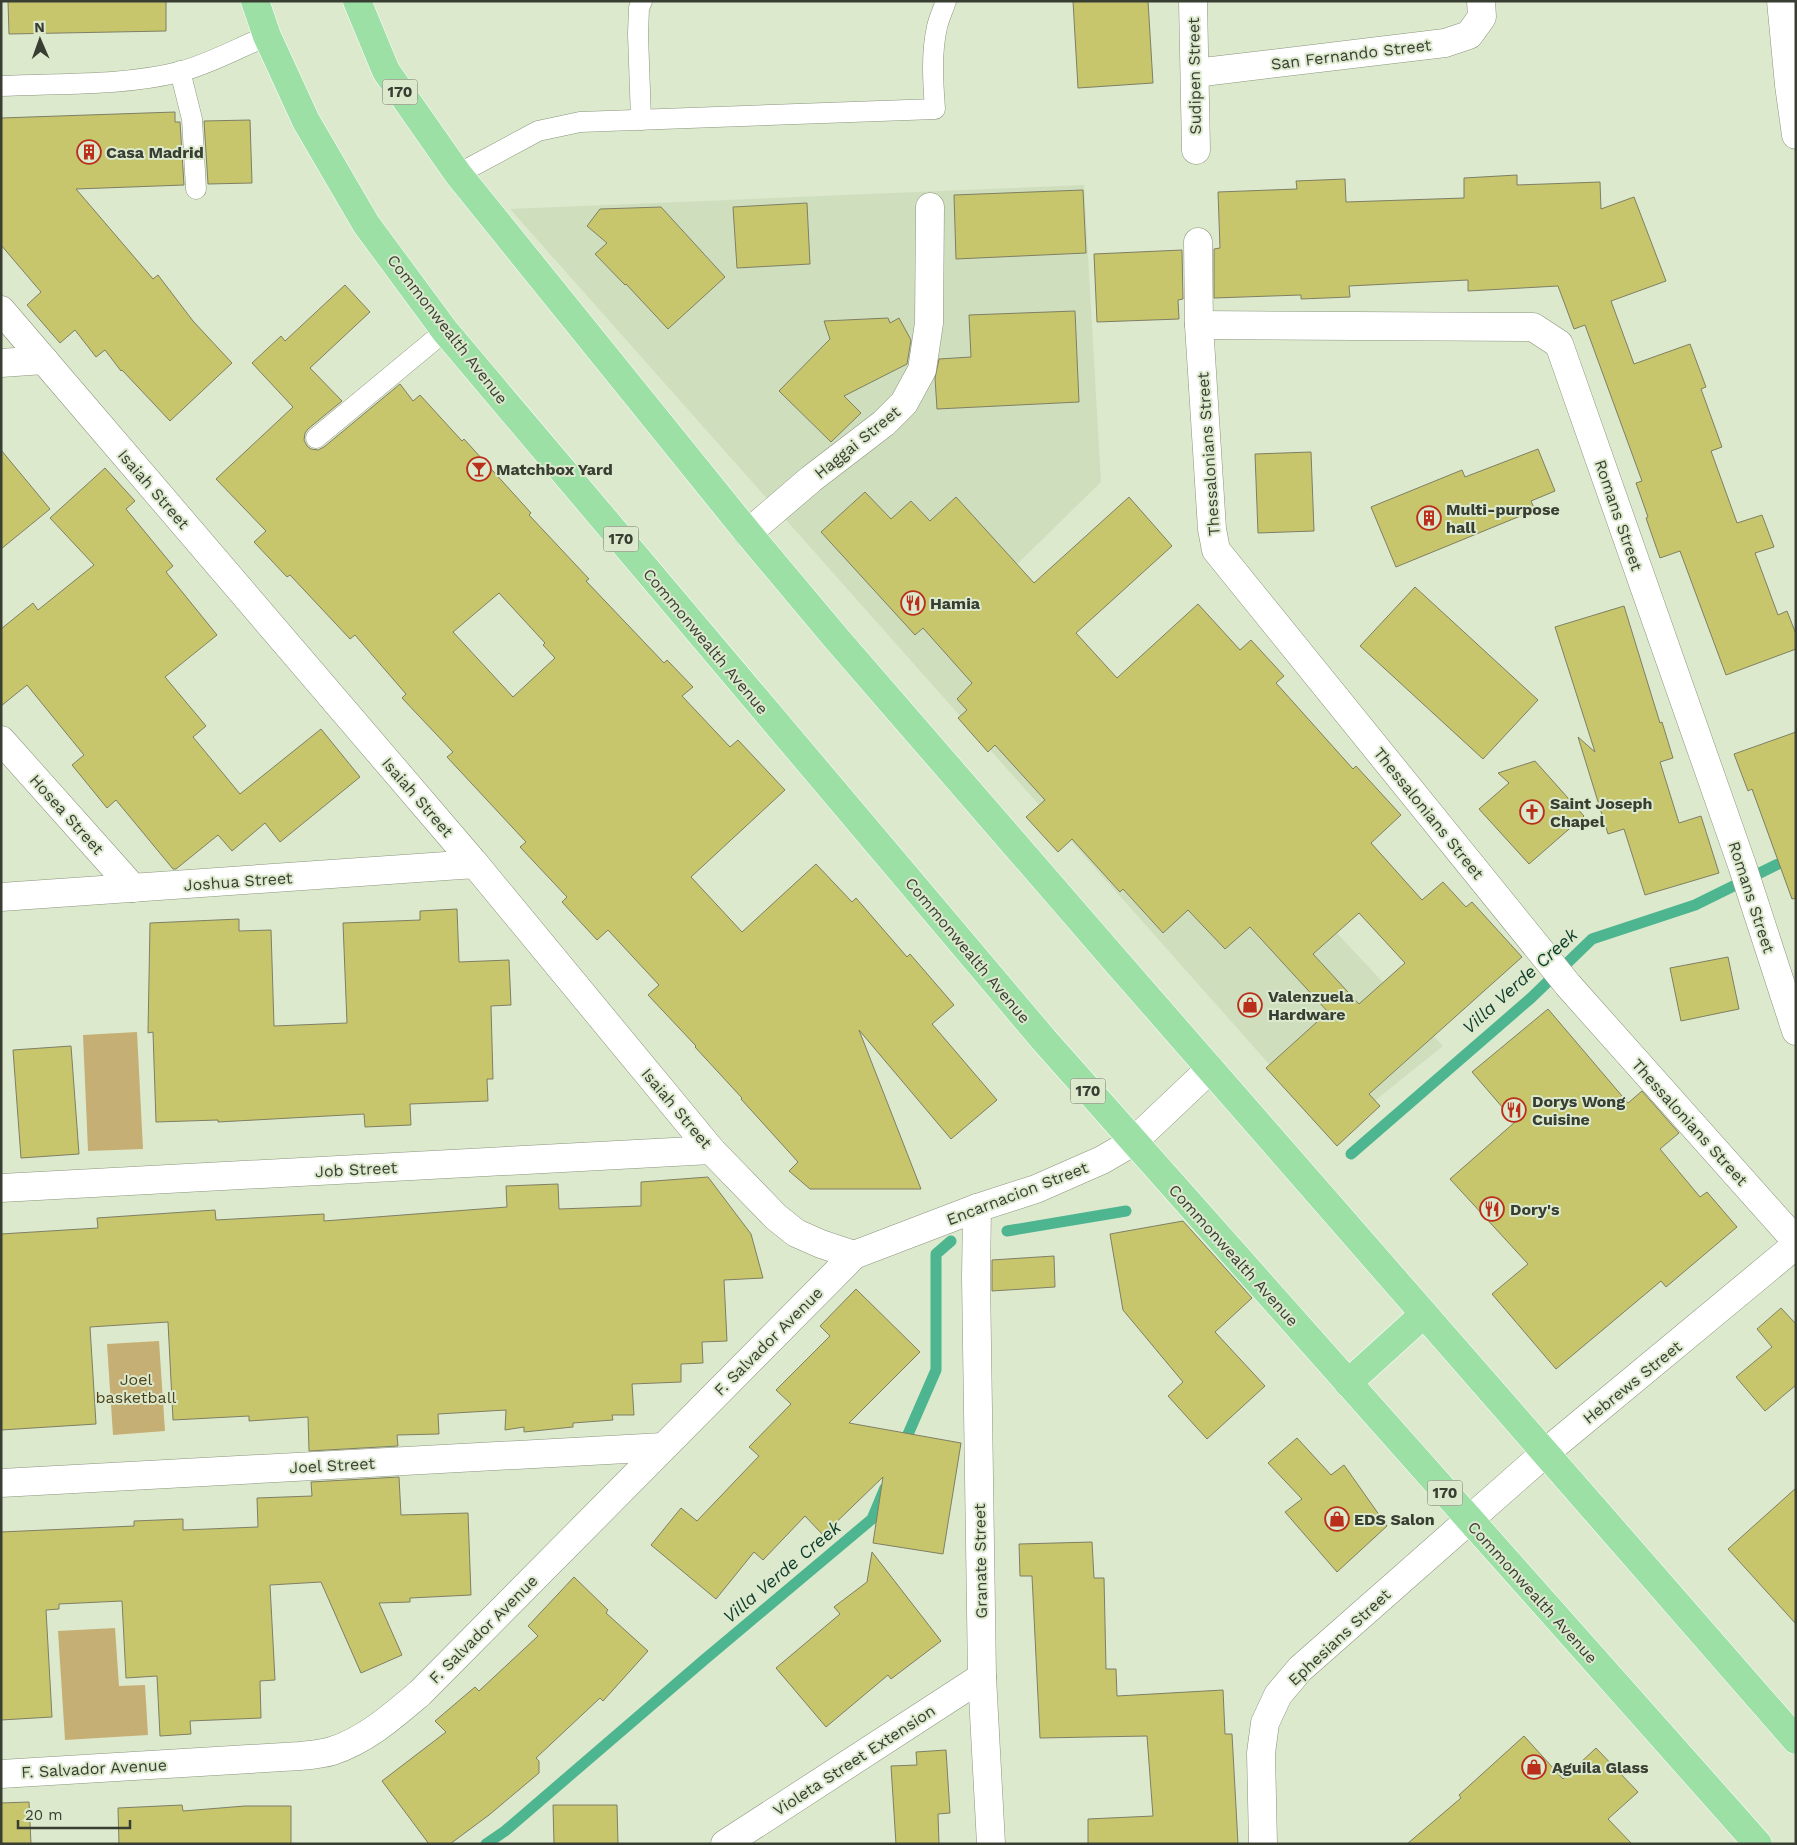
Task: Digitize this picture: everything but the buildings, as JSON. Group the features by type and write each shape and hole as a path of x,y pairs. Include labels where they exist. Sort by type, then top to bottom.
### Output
{"main road":[{"name":"Commonwealth Avenue","path":"255,1 267,36 306,121 366,224 445,331 1037,1032 1758,1844"},
{"name":"170","path":"357,1 386,71 458,174 748,532 836,638 1796,1740"},
{"path":"1348,1383 1424,1314"}],"street":[{"name":"Sudipen Street","path":"1193,1 1196,150"},
{"name":"San Fernando Street","path":"1195,73 1445,43 1470,35 1482,17 1481,1"},
{"path":"1781,1 1788,85 1796,134"},
{"name":"Haggai Street","path":"748,532 884,423 904,403 922,370 929,323 930,207"},
{"path":"1198,242 1199,325"},
{"name":"Isaiah Street","path":"1,310 475,864 711,1150 776,1217 796,1233 854,1255"},
{"name":"Romans Street","path":"1199,325 1533,327 1559,344 1742,865 1796,1031"},
{"name":"Thessalonians Street","path":"1199,325 1212,530 1216,550 1568,985 1796,1241"},
{"path":"1,363 44,360"},
{"name":"Hosea Street","path":"1,740 133,888"},
{"name":"Joshua Street","path":"1,897 475,864"},
{"name":"Encarnacion Street","path":"854,1255 977,1208 1036,1189 1102,1160 1133,1142 1210,1069"},
{"name":"Job Street","path":"1,1188 711,1150"},
{"name":"Granate Street","path":"977,1208 976,1278 982,1677 991,1844"},
{"name":"Hebrews Street","path":"1469,1520 1545,1453 1796,1245"},
{"name":"F. Salvador Avenue","path":"1,1774 300,1756 330,1752 355,1742 387,1721 420,1693 854,1255"},
{"name":"Joel Street","path":"1,1483 663,1447"},
{"name":"Ephesians Street","path":"1268,1838 1261,1752 1265,1723 1278,1695 1300,1669 1469,1520"},
{"name":"Violeta Street Extension","path":"725,1844 982,1677"}],"lane":[{"path":"641,120 638,34 639,8 642,1"},
{"path":"458,174 538,131 580,122 935,109 934,46 937,26 946,1"},
{"path":"1,86 112,81 148,78 180,72 267,36"},
{"path":"180,72 192,119 196,189"},
{"path":"316,438 445,331"}],"shaded area":[{"path":"1084,185 1101,482 1003,578 1443,1046 1332,1135 510,209"}],"green space":[{"path":"137,1032 143,1149 88,1151 83,1035"},
{"name":"Joel basketball","path":"159,1341 165,1431 113,1435 107,1344"},
{"path":"115,1628 119,1686 145,1685 148,1735 65,1740 58,1631"}],"waterway":[{"name":"Villa Verde Creek","path":"1351,1154 1531,998 1592,939 1695,905 1792,859"},
{"name":"Villa Verde Creek","path":"1007,1231 1126,1211"},
{"name":"Villa Verde Creek","path":"902,1448 936,1370 936,1254 951,1241"},
{"name":"Villa Verde Creek","path":"486,1844 505,1831 872,1519 885,1488"}],"place":[{"name":"Casa Madrid","path":"89,152"},
{"name":"Matchbox Yard","path":"479,469"},
{"name":"Multi-purpose hall","path":"1429,518"},
{"name":"Hamia","path":"913,603"},
{"name":"Saint Joseph Chapel","path":"1532,812"},
{"name":"Valenzuela Hardware","path":"1250,1005"},
{"name":"Dorys Wong Cuisine","path":"1514,1110"},
{"name":"Dory's","path":"1492,1209"},
{"name":"EDS Salon","path":"1337,1519"},
{"name":"Aguila Glass","path":"1534,1767"}]}
